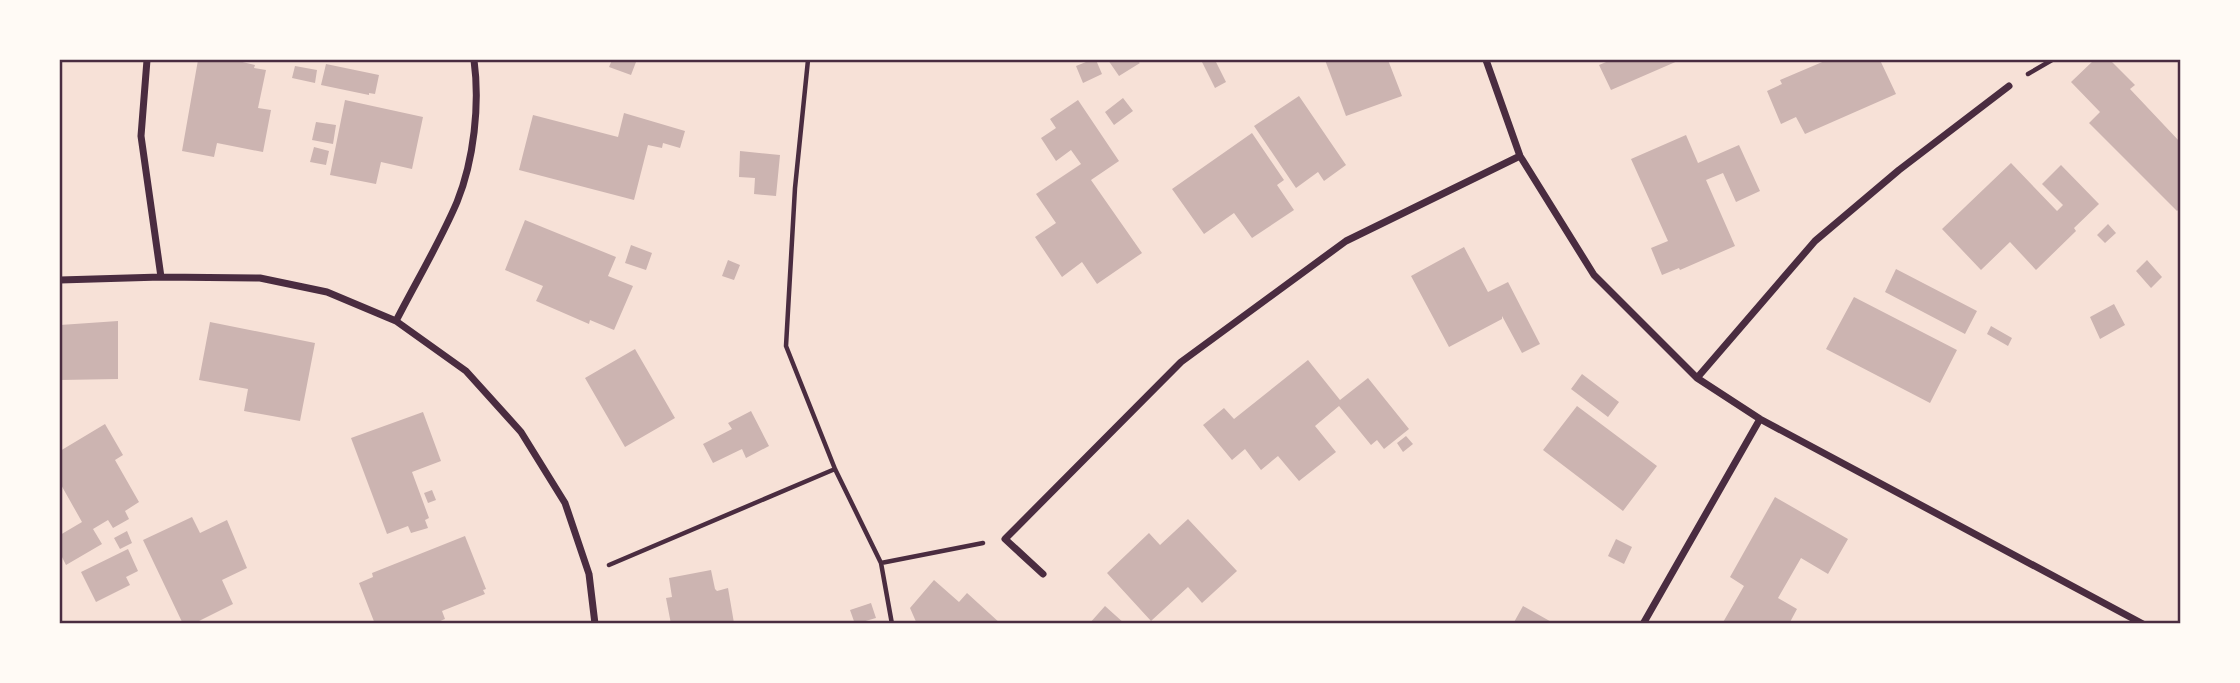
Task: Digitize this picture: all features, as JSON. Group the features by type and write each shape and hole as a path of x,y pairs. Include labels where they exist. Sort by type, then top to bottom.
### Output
{"street":[{"path":"147,60 141,136 161,276"},
{"path":"396,321 457,200 472,146 478,85 474,60"},
{"path":"1486,60 1520,156 1594,275 1697,378 1759,419 2143,624"},
{"path":"1697,378 1815,241 1899,170 2009,86"},
{"path":"1042,574 1005,539 1181,362 1346,242 1520,156"},
{"path":"60,280 161,276 260,278 327,292 396,321 466,371 521,432 565,503 589,574 596,624"},
{"path":"1643,624 1759,419"}],"path":[{"path":"808,60 795,188 786,346 835,469 881,563 892,624"},
{"path":"589,574 835,469"},
{"path":"881,563 1005,539"}],"building":[{"path":"198,60 234,60 266,70 258,108 271,110 263,152 217,143 214,157 182,151"},
{"path":"612,60 636,62 631,75 609,67"},
{"path":"1096,60 1102,74 1083,83 1076,66"},
{"path":"1108,60 1137,60 1140,63 1119,76"},
{"path":"1215,60 1226,82 1215,88 1202,62"},
{"path":"1325,60 1388,60 1402,96 1346,116"},
{"path":"1611,60 1680,60 1611,90 1599,65"},
{"path":"1827,60 1880,60 1896,94 1805,134 1796,117 1781,124 1767,91 1782,84 1780,80"},
{"path":"2094,60 2110,60 2135,85 2130,89 2180,142 2180,208 2177,211 2089,123 2100,112 2071,82"},
{"path":"326,64 379,75 375,94 321,85"},
{"path":"295,66 317,70 315,83 292,78"},
{"path":"1299,96 1346,165 1324,181 1318,172 1296,188 1254,126"},
{"path":"1123,98 1133,111 1114,125 1105,112"},
{"path":"345,100 423,117 412,169 381,162 376,184 330,175"},
{"path":"1078,100 1119,161 1091,180 1142,253 1097,284 1082,262 1062,277 1035,237 1056,223 1036,194 1081,164 1071,150 1056,161 1041,138 1056,128 1050,119"},
{"path":"624,113 685,131 680,148 663,143 662,148 648,145 634,200 519,170 533,115 618,137"},
{"path":"316,122 336,125 333,144 312,140"},
{"path":"1252,133 1284,180 1277,185 1294,210 1252,238 1234,213 1204,234 1172,189"},
{"path":"1686,135 1698,163 1739,145 1760,191 1736,202 1723,173 1706,180 1735,246 1662,275 1651,248 1668,241 1631,159"},
{"path":"314,147 329,151 326,165 310,162"},
{"path":"740,151 780,155 776,196 754,194 755,178 739,177"},
{"path":"2011,163 2057,211 2063,205 2042,184 2061,165 2099,204 2036,270 2010,242 1981,270 1942,229"},
{"path":"525,220 616,257 608,276 633,286 614,330 590,320 589,324 536,301 543,286 505,270"},
{"path":"2108,224 2116,233 2105,243 2097,235"},
{"path":"631,245 652,253 646,270 625,263"},
{"path":"1464,247 1488,292 1508,282 1540,344 1522,353 1502,316 1502,319 1449,347 1411,276"},
{"path":"728,260 740,265 734,280 722,276"},
{"path":"2147,260 2162,277 2151,288 2136,271"},
{"path":"1896,269 1977,311 1965,334 1885,292"},
{"path":"1854,297 1957,350 1930,403 1826,349"},
{"path":"2114,304 2125,325 2100,339 2090,317"},
{"path":"118,321 118,379 60,380 60,325"},
{"path":"210,322 315,343 300,421 244,411 248,389 199,380"},
{"path":"1991,326 2012,338 2008,346 1987,334"},
{"path":"635,349 675,418 625,447 585,378"},
{"path":"1308,360 1340,400 1368,378 1409,429 1384,449 1377,440 1371,445 1339,406 1315,426 1336,452 1299,481 1278,456 1261,470 1245,449 1232,460 1203,425 1224,408 1234,419"},
{"path":"1582,374 1619,402 1608,417 1571,389"},
{"path":"1577,406 1657,466 1623,511 1543,450"},
{"path":"751,411 769,446 746,458 742,449 713,463 703,444 732,429 728,423"},
{"path":"423,412 441,461 412,472 429,518 425,520 428,528 411,533 408,526 387,534 351,438"},
{"path":"105,424 123,455 115,460 139,502 125,511 129,519 113,528 108,520 93,529 102,544 66,565 60,553 60,535 82,522 60,483 60,451"},
{"path":"1406,436 1413,444 1403,452 1397,443"},
{"path":"432,490 436,500 428,503 424,493"},
{"path":"1775,497 1848,539 1828,574 1801,558 1778,598 1797,609 1789,624 1722,624 1744,586 1730,577"},
{"path":"192,517 200,533 227,520 247,568 222,580 233,604 193,624 183,624 143,540"},
{"path":"1188,519 1237,571 1202,603 1188,587 1151,621 1107,573 1149,533 1160,545"},
{"path":"127,531 132,543 120,549 114,538"},
{"path":"465,536 486,589 483,590 485,594 442,611 445,619 433,624 375,624 359,583 373,577 372,573"},
{"path":"1616,539 1632,547 1624,564 1608,556"},
{"path":"128,549 138,571 126,577 130,585 96,602 81,572"},
{"path":"711,570 715,589 717,591 728,588 734,623 671,624 666,598 672,597 669,578"},
{"path":"934,580 959,602 967,593 1001,624 917,624 910,608"},
{"path":"871,603 876,618 855,624 850,610"},
{"path":"1105,606 1125,624 1089,624"},
{"path":"1523,606 1555,624 1513,624"}]}
